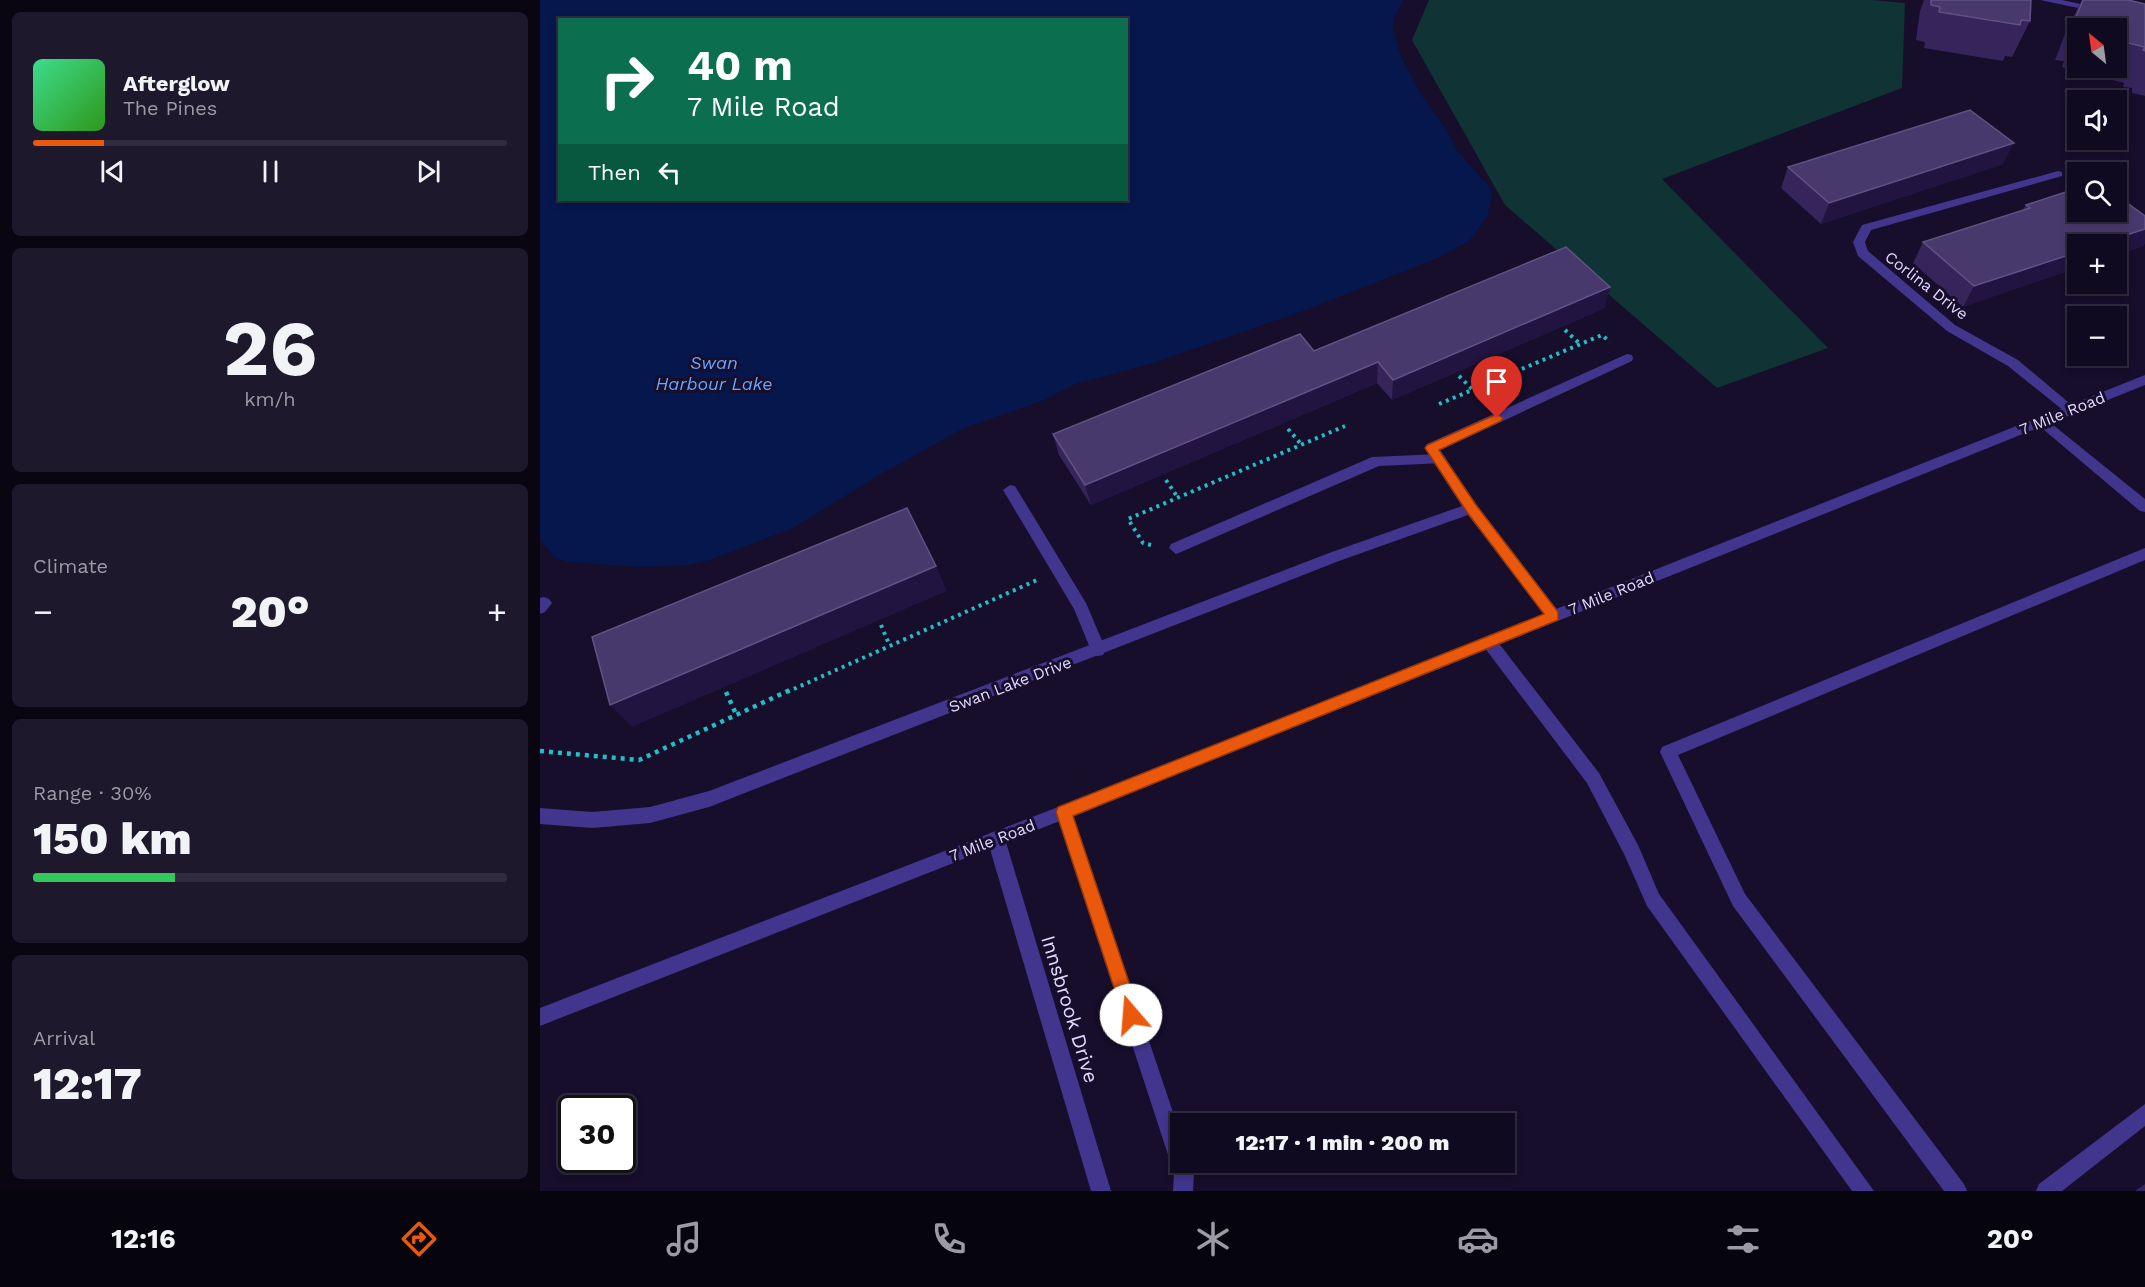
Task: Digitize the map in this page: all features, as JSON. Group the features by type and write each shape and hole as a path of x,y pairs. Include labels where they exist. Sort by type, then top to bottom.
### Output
{"street":[{"path":"2045,0 2112,12"},
{"name":"Corlina Drive","path":"2058,174 1866,228 1859,242 1862,254 1951,328 2013,363 2069,410"},
{"path":"1554,616 1471,508 1432,448 1627,358"},
{"name":"7 Mile Road","path":"540,1017 996,839 2145,380"},
{"path":"2042,421 2145,507"},
{"path":"1176,548 1377,461 1439,459"},
{"path":"1010,490 1081,607 1098,650"},
{"name":"Swan Lake Drive","path":"540,816 592,820 627,817 650,814 709,799 1334,557 1471,508"},
{"path":"1957,1191 1739,900 1668,752 2145,554"},
{"path":"1489,642 1593,778 1632,851 1653,900 1863,1191"},
{"path":"1064,812 1184,1173 1183,1191"},
{"name":"Innsbrook Drive","path":"996,839 1101,1191"},
{"path":"2046,1191 2145,1114"}],"path":[{"path":"1565,330 1580,344"},
{"path":"1439,404 1602,335 1627,358"},
{"path":"1459,376 1472,389"},
{"path":"1176,548 1143,543 1128,519 1345,426"},
{"path":"1288,429 1300,444"},
{"path":"1166,480 1178,498"},
{"path":"540,751 639,760 889,644 1059,570"},
{"path":"881,625 889,644"},
{"path":"726,692 736,714"}],"green space":[{"path":"1429,0 1872,0 1905,3 1902,88 1662,179 1828,348 1717,388 1505,205 1412,40"}],"water":[{"name":"Swan Harbour Lake","path":"540,0 1403,0 1394,19 1393,29 1399,52 1420,93 1445,127 1456,149 1491,189 1492,198 1487,217 1469,241 1440,257 1306,310 1150,364 1075,384 1042,401 964,428 876,477 793,528 707,561 689,565 640,567 567,562 554,557 540,540"}],"building":[{"path":"1931,0 2031,0 2030,21 2021,20 2020,25 1939,12 1940,7 1931,5"},
{"path":"2083,0 2128,0 2145,4 2145,47 2127,43 2127,18 2076,18"},
{"path":"1970,110 2014,143 1829,203 1788,167"},
{"path":"2067,192 2067,222 2127,222 2127,203 2145,216 2145,229 2127,235 2067,234 2067,256 1974,286 1923,242 2030,208 2026,205"},
{"path":"1566,247 1610,287 1393,380 1378,362 1085,485 1053,434 1300,334 1314,351"},
{"path":"907,508 936,566 610,705 592,637"}],"route":[{"path":"1131,1015 1064,812 1554,616 1471,508 1432,448 1497,418"}]}
